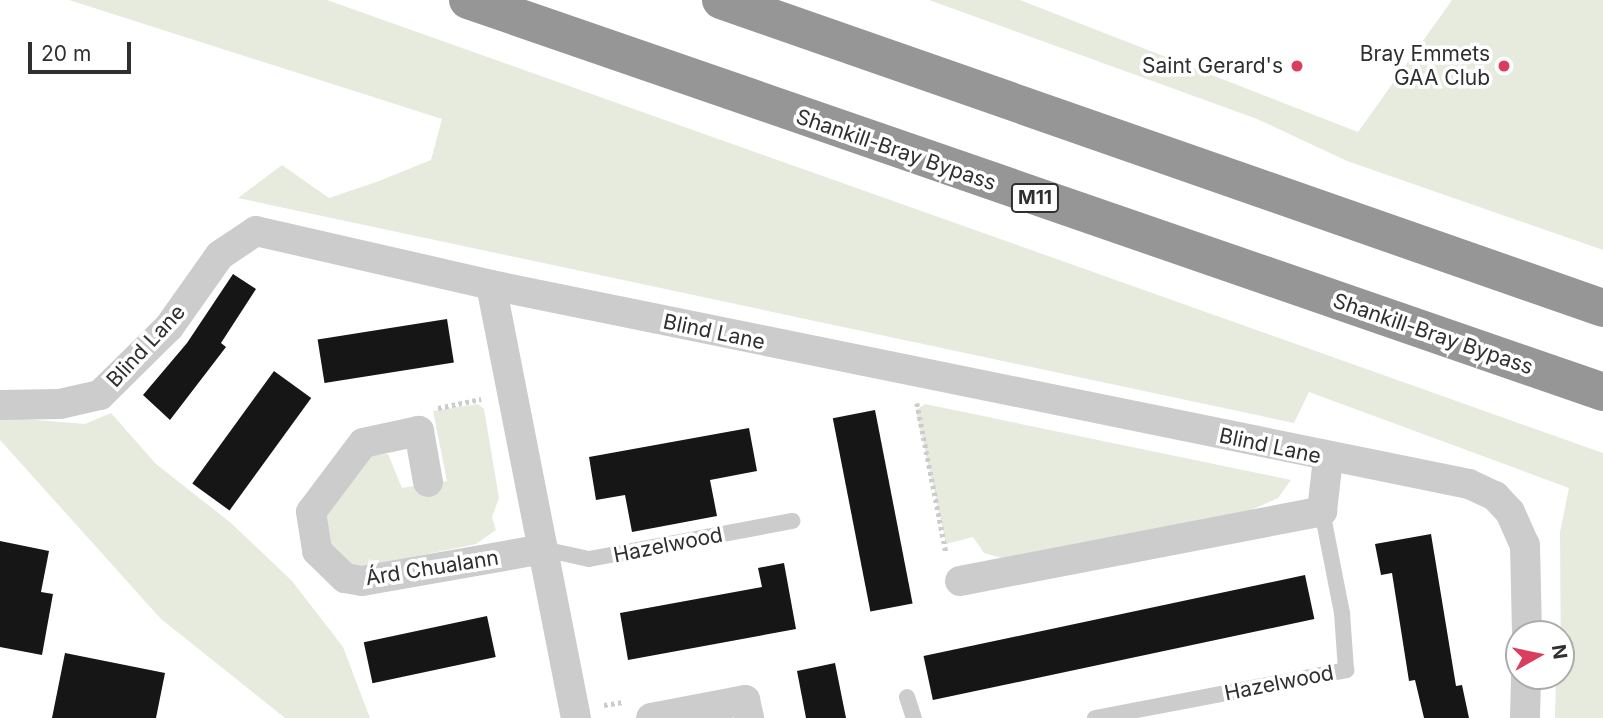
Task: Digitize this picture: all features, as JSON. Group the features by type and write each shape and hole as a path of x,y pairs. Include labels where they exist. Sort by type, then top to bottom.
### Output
{"highway":[{"name":"Shankill-Bray Bypass","path":"468,0 1603,392"},
{"path":"721,0 1603,308"}],"street":[{"name":"Blind Lane","path":"0,405 60,404 100,395 169,327 220,254 256,231 491,285 922,375 1469,484 1495,496 1510,512 1525,545 1527,620"},
{"path":"491,285 576,715"},
{"path":"419,431 428,482"},
{"name":"Árd Chualann","path":"419,431 363,443 320,495 310,531 330,568 362,581 543,549"},
{"name":"Hazelwood","path":"1322,511 1328,458"},
{"path":"960,581 1322,511"},
{"path":"1525,718 1526,690"},
{"path":"639,709 746,700 749,718"}],"lane":[{"name":"Hazelwood","path":"1095,718 1346,670 1342,612 1322,511"},
{"name":"Hazelwood","path":"543,549 589,559 792,522"},
{"path":"908,697 914,718"}],"path":[{"path":"922,375 916,401 952,583 960,581"},
{"path":"419,431 430,409 512,393"},
{"path":"576,715 639,709"}],"shaded area":[{"path":"69,0 327,0 1603,453 1603,718 1555,718 1556,690 1575,690 1575,620 1561,620 1560,532 1569,488 1309,392 1294,423 238,198 282,165 329,198 379,181 431,160 442,119"},
{"name":"Bray Emmets GAA Club","path":"929,0 1020,0 1358,132 1452,0 1603,0 1603,250 1347,161 1257,119"},
{"path":"478,404 484,409 499,498 492,517 496,530 476,544 350,570 326,554 323,506 365,455 388,454 402,488 447,481 433,411"},
{"path":"925,404 1291,480 1278,498 1244,513 1002,558 984,553 973,537 946,544 916,410"},
{"path":"111,413 156,464 231,523 292,581 343,647 370,718 285,718 161,619 0,440 0,417 85,424"}],"building":[{"path":"233,274 256,289 221,343 226,347 170,420 143,395 187,343"},
{"path":"447,319 454,362 324,383 318,339"},
{"path":"274,371 311,398 230,510 192,483"},
{"path":"875,410 913,603 870,612 833,418"},
{"path":"749,428 757,471 710,480 717,516 632,532 625,495 596,500 589,457"},
{"path":"1431,534 1456,686 1462,685 1469,718 1424,718 1415,680 1409,681 1392,573 1381,575 1375,544"},
{"path":"0,541 49,551 41,592 53,594 42,655 0,647"},
{"path":"784,563 796,629 628,660 620,613 762,587 758,568"},
{"path":"1305,575 1314,619 933,700 924,656"},
{"path":"487,616 496,657 372,683 364,642"},
{"path":"65,653 165,673 156,718 52,718"},
{"path":"835,663 846,718 806,718 797,671"}],"place":[{"name":"Saint Gerard's","path":"1297,66"},
{"name":"Bray Emmets GAA Club","path":"1504,66"}]}
